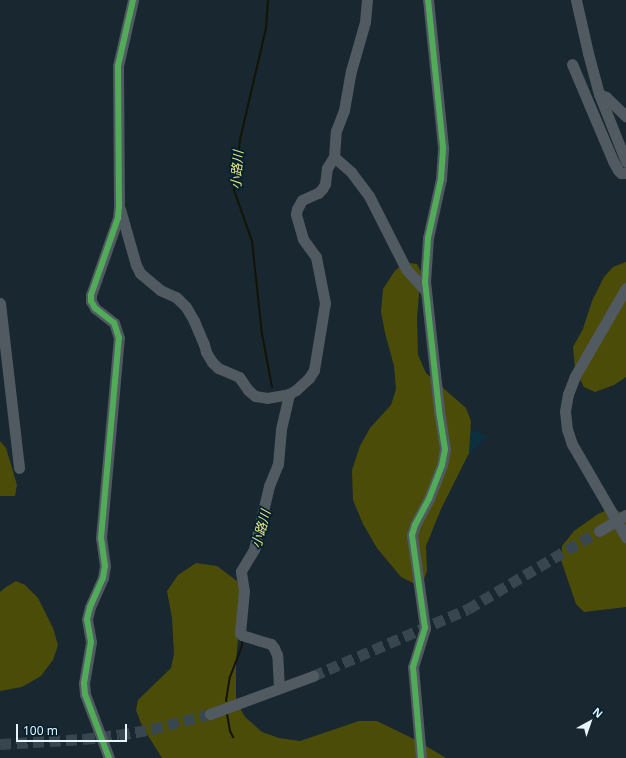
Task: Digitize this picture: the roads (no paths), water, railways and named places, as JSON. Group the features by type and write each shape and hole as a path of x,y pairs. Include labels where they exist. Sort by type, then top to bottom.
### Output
{"street":[{"path":"109,758 85,694 84,683 91,642 87,619 90,606 103,578 105,566 101,538 120,338 114,323 95,308 91,301 90,295 118,218 118,66 133,0"},
{"path":"119,207 136,265 140,273 160,290 176,297 186,307 194,321 206,352 212,362 218,368 239,377 248,390 255,396 267,398 289,394 296,390 309,378 314,370 325,311 325,303 316,257 303,239 296,214 302,200 318,193 322,189 325,184 327,168 334,158 336,131 344,110 351,71 364,22 367,0"},
{"path":"421,758 413,666 426,628 412,535 415,525 429,499 442,465 445,449 438,410 426,291 425,263 428,238 441,179 443,147 428,0"},
{"path":"576,0 599,94 626,162"},
{"path":"572,64 613,161 621,173 626,172"},
{"path":"599,94 606,97 626,116"},
{"path":"334,158 351,172 369,196 406,269 426,291"},
{"path":"626,288 575,376 568,394 565,412 567,429 572,444 623,517 626,537"},
{"path":"0,303 19,468"},
{"path":"279,688 277,655 274,648 271,644 242,635 240,633 244,591 241,571 254,549 269,486 278,464 281,428 289,394"},
{"path":"599,531 623,517"},
{"path":"210,714 313,676"}],"waterway":[{"name":"小路川","path":"268,0 266,28 240,140 234,190 252,241 262,334 272,387"},
{"name":"小路川","path":"226,701 230,677 242,646 242,639"},
{"name":"小路川","path":"227,714 230,731 233,737"}],"tunnel":[{"path":"313,676 468,609 599,531"},
{"path":"0,744 84,739 119,735 152,729 210,714"}]}
